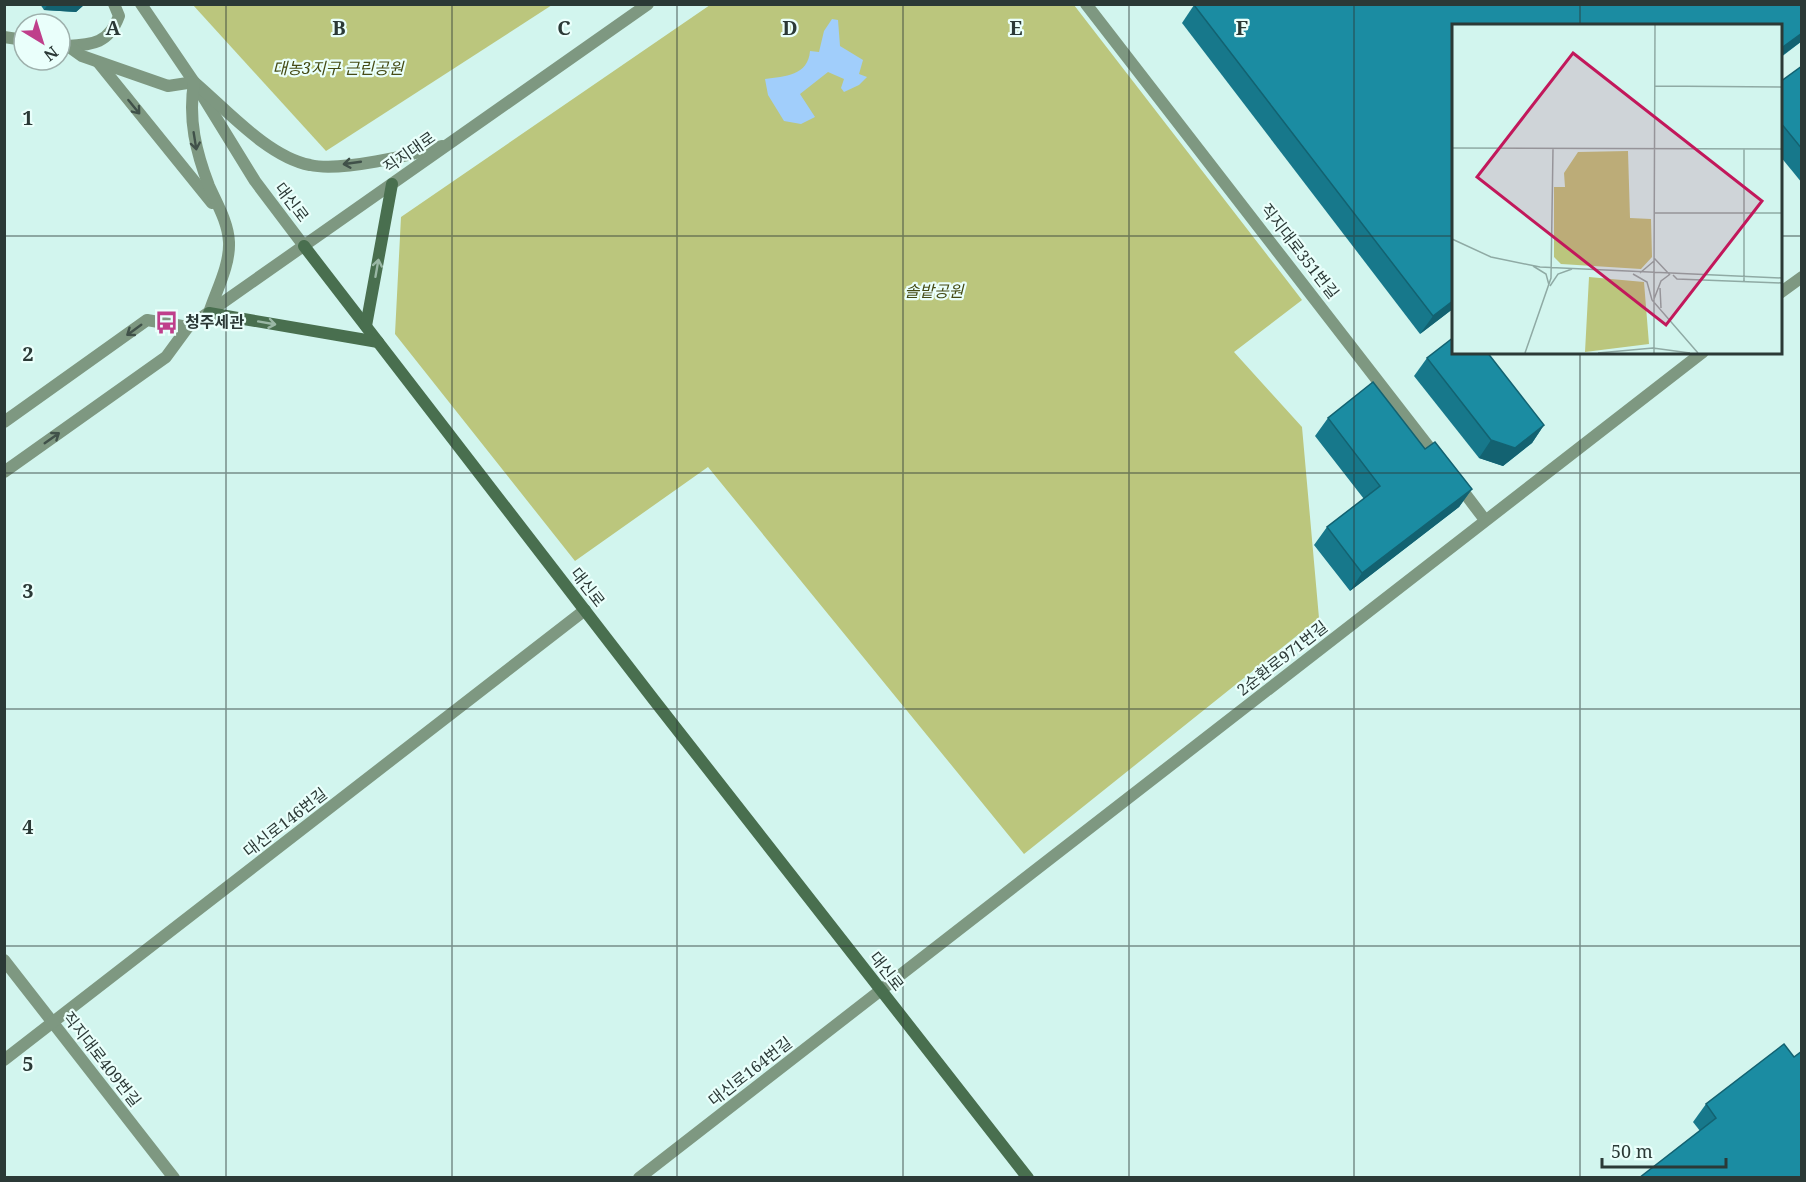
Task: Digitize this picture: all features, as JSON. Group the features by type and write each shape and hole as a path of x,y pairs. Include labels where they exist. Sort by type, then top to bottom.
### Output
{"main road":[{"path":"366,326 392,184"},
{"name":"대신로","path":"304,246 1028,1178"},
{"path":"209,313 378,342"}],"street":[{"path":"72,45 95,44 114,31 119,16 114,4"},
{"name":"대신로","path":"141,4 194,82 255,181 304,246"},
{"name":"직지대로","path":"4,472 166,357 189,327 648,4"},
{"name":"직지대로351번길","path":"1086,4 1320,303 1485,520"},
{"path":"72,50 97,62 168,86 194,82 271,148 310,165 329,167 377,160 451,143"},
{"path":"97,62 223,216"},
{"path":"194,82 192,109 197,155 223,216 229,240 229,255 209,313"},
{"path":"1782,292 1802,277"},
{"path":"4,422 147,320 189,327"},
{"name":"2순환로971번길","path":"881,990 1700,354"},
{"name":"대신로146번길","path":"4,1060 585,610"},
{"name":"직지대로409번길","path":"4,960 174,1178"},
{"name":"대신로164번길","path":"639,1178 881,990"}],"green space":[{"name":"대농3지구 근린공원","path":"193,5 552,5 326,151"},
{"name":"솔밭공원","path":"710,5 1074,5 1302,300 1234,352 1302,427 1319,618 1024,854 708,467 575,561 395,334 401,217"}],"water":[{"path":"832,19 838,20 840,46 863,60 859,74 867,77 859,85 844,92 841,88 844,79 828,72 800,94 815,117 801,124 784,121 768,95 765,79 788,75 805,66 810,51 819,52 824,31"}],"building":[{"path":"1802,4 1802,33 1782,48 1782,24 1452,24 1452,302 1433,316 1194,5"},
{"path":"1802,66 1802,149 1782,124 1782,81"},
{"path":"1452,339 1452,354 1489,354 1544,425 1515,448 1491,440 1427,358"},
{"path":"1373,382 1425,449 1435,442 1472,489 1362,573 1327,527 1380,486 1328,418"},
{"path":"1784,1044 1794,1057 1802,1051 1802,1178 1639,1178 1716,1118 1706,1104"}],"place":[{"name":"청주세관","path":"167,322"}]}
